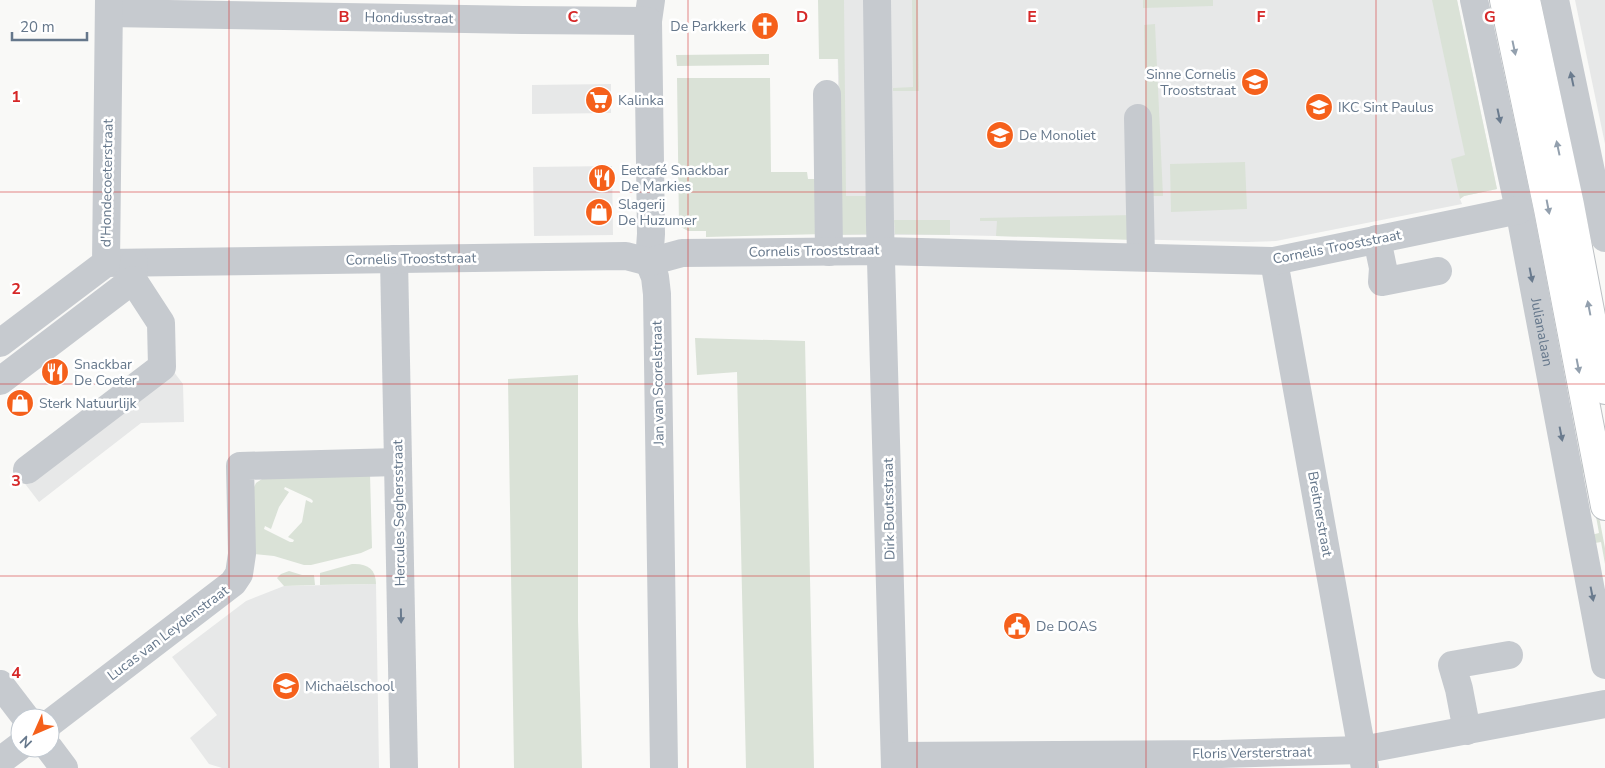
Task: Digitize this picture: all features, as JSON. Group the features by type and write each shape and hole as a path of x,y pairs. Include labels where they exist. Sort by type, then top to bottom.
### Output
{"main road":[{"path":"1504,0 1548,209 1605,506"},
{"path":"1526,0 1570,205 1605,390"}],"street":[{"name":"Dirk Boutsstraat","path":"877,0 895,762"},
{"name":"Julianalaan","path":"1474,0 1519,210 1605,665"},
{"path":"1555,0 1605,238"},
{"name":"Hondiusstraat","path":"109,6 503,20 649,10"},
{"name":"d'Hondecoeterstraat","path":"0,343 106,263 109,6"},
{"name":"Jan van Scorelstraat","path":"649,10 651,234 649,262 653,269 657,294 664,768"},
{"path":"827,94 829,252"},
{"path":"1138,118 1141,258"},
{"name":"Cornelis Trooststraat","path":"106,263 134,271 394,259 626,256 649,262 682,252 882,250 1274,261 1519,210"},
{"path":"1377,239 1382,268 1382,282 1438,271"},
{"name":"Hercules Seghersstraat","path":"394,259 404,768"},
{"name":"Breitnerstraat","path":"1274,261 1364,759"},
{"path":"0,381 134,271 161,323 162,368 27,470"},
{"name":"Lucas van Leydenstraat","path":"60,715 233,583 239,574 242,554 240,466 398,462"},
{"path":"1467,731 1459,689 1452,665 1509,655"},
{"path":"0,684 18,708"},
{"name":"Floris Versterstraat","path":"895,762 1364,759 1467,731 1605,704"}],"shaded area":[{"path":"818,0 844,0 846,196 867,196 872,234 832,235 840,99 838,59 819,59"},
{"path":"837,0 1457,0 1497,189 1464,196 1460,199 1462,204 1276,241 1247,242 950,235 840,235"},
{"path":"912,0 918,0 919,91 893,91 893,88 913,87"},
{"path":"1143,0 1213,0 1213,6 1143,8"},
{"path":"1432,0 1457,0 1497,189 1464,196 1460,199 1451,159 1465,155"},
{"path":"1575,0 1605,0 1605,144"},
{"path":"1155,24 1163,196 1147,196 1144,25"},
{"path":"769,54 769,65 677,66 676,55"},
{"path":"677,78 770,78 771,172 807,172 808,179 824,179 825,234 706,237 706,231 688,231 679,226"},
{"path":"611,84 611,113 532,114 532,85"},
{"path":"1245,162 1247,209 1171,212 1170,164"},
{"path":"612,166 613,235 534,236 533,167"},
{"path":"1134,215 1135,240 996,236 997,221 980,221 980,218"},
{"path":"894,220 950,220 950,235 895,234"},
{"path":"695,338 805,341 814,768 746,768 737,372 697,375"},
{"path":"156,358 167,363 183,384 184,422 141,423 39,502 13,468"},
{"path":"578,375 578,621 582,768 514,768 508,379"},
{"path":"1581,422 1605,548 1605,564 1601,542 1589,544 1587,536 1599,533 1588,472 1576,474 1574,465 1584,463"},
{"path":"370,474 372,548 361,553 311,565 304,565 274,556 254,554 254,487 256,483 265,477","holes":["285,487 311,499 312,503 306,500 302,522 288,537 294,540 293,542 264,529 265,526 271,529 279,507 289,492 284,489"]},
{"path":"352,564 370,568 376,579 376,584 320,585 320,573"},
{"path":"289,571 302,575 314,575 315,585 284,586 277,578"},
{"name":"Michaëlschool","path":"376,584 379,768 222,768 209,764 190,738 217,715 172,657 246,601 284,586"}],"place":[{"name":"De Parkkerk","path":"765,26"},
{"name":"Sinne Cornelis Trooststraat","path":"1255,82"},
{"name":"Kalinka","path":"599,100"},
{"name":"IKC Sint Paulus","path":"1319,107"},
{"name":"De Monoliet","path":"1000,135"},
{"name":"Eetcafé Snackbar De Markies","path":"602,178"},
{"name":"Slagerij De Huzumer","path":"599,212"},
{"name":"Snackbar De Coeter","path":"55,372"},
{"name":"Sterk Natuurlijk","path":"20,403"},
{"name":"De DOAS","path":"1017,626"},
{"name":"Michaëlschool","path":"286,686"}]}
